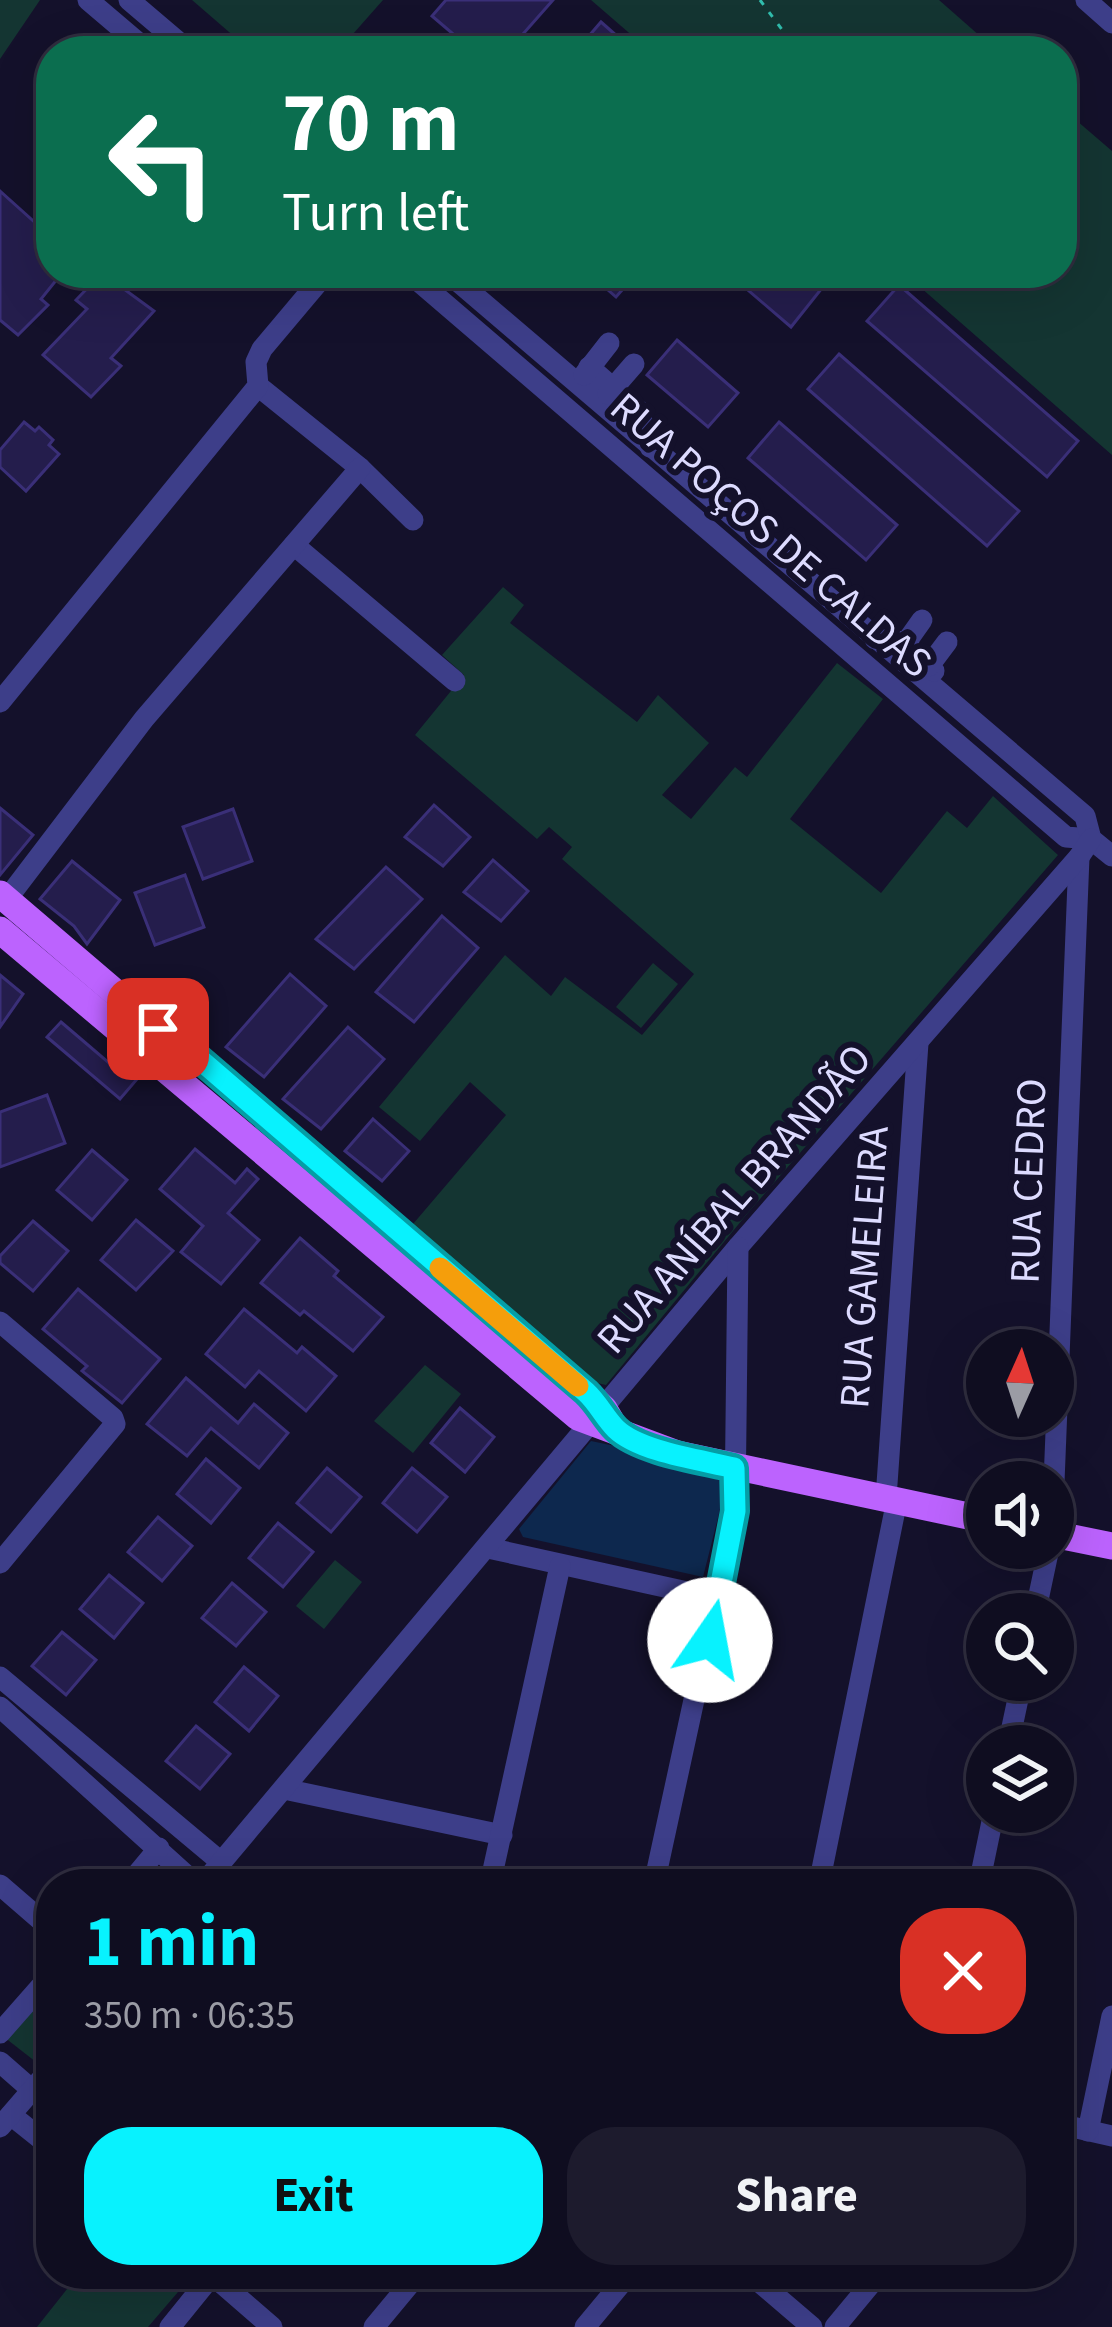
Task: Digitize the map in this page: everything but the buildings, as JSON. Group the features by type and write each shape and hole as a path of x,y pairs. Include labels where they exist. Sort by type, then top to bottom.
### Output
{"main road":[{"path":"3,897 260,1128 372,1241 578,1417 603,1420"},
{"path":"48,935 17,921 2,931 205,1111 260,1128 413,1245 603,1420 651,1447 966,1515"},
{"path":"372,1241 382,1242 397,1254 413,1245"},
{"path":"420,1282 434,1272 462,1286"},
{"path":"1074,1538 1112,1546"}],"street":[{"path":"88,0 130,36"},
{"path":"129,0 171,36"},
{"path":"0,702 258,386 256,362 262,349 313,288"},
{"name":"RUA POÇOS DE CALDAS","path":"426,288 1066,837 1112,856"},
{"name":"RUA POÇOS DE CALDAS","path":"468,288 584,375 650,447 1085,817 1085,848"},
{"path":"584,375 610,343"},
{"path":"607,395 634,364"},
{"path":"258,386 360,468 413,520"},
{"path":"3,897 144,719 360,468"},
{"path":"294,545 455,680"},
{"path":"905,644 922,620"},
{"path":"875,639 905,644 969,704 973,722"},
{"path":"929,666 947,642"},
{"name":"RUA ANÍBAL BRANDÃO","path":"214,1869 603,1420 739,1247 1085,848"},
{"name":"RUA CEDRO","path":"1055,1461 1085,848"},
{"name":"RUA GAMELEIRA","path":"822,1869 891,1499 918,1042"},
{"path":"657,1869 735,1511 739,1247"},
{"path":"0,1563 115,1427 113,1418 3,1332"},
{"path":"488,1549 718,1599"},
{"path":"494,1869 560,1566"},
{"path":"0,1677 221,1862"},
{"path":"0,1707 183,1869"},
{"path":"284,1789 502,1835"},
{"path":"983,1869 990,1833"},
{"path":"146,1869 159,1848"},
{"path":"0,1885 36,1916"},
{"path":"0,2033 36,1992"},
{"path":"1088,2131 1112,2016"},
{"path":"0,2062 32,2090"},
{"path":"36,2085 5,2121 36,2139"},
{"path":"1074,2128 1112,2136"},
{"path":"170,2327 200,2289"},
{"path":"229,2289 272,2327"},
{"path":"374,2327 406,2289"},
{"path":"585,2327 617,2289"},
{"path":"768,2289 812,2327"},
{"path":"835,2327 867,2289"}],"path":[{"path":"760,0 787,36"}],"green space":[{"path":"0,0 40,0 0,59"},
{"path":"192,0 383,0 351,36 234,36"},
{"path":"591,0 939,0 980,36 633,36"},
{"path":"1077,121 1112,151 1112,455 921,288 1077,288"},
{"path":"503,587 524,605 510,623 637,722 658,695 709,743 662,795 691,819 735,767 747,777 837,663 883,699 790,819 881,893 947,811 967,828 993,796 1058,855 747,1214 606,1385 597,1383 413,1224 506,1115 470,1082 420,1141 379,1107 505,955 551,996 565,977 642,1035 694,974 562,859 572,847 549,827 537,839 415,735 464,675 442,655"},
{"path":"653,963 678,984 641,1028 616,1007"},
{"path":"425,1365 461,1394 413,1453 374,1421"},
{"path":"335,1560 362,1582 324,1629 296,1606"},
{"path":"36,2001 36,2062 4,2037"},
{"path":"67,2289 181,2289 148,2327 37,2327"}],"water":[{"path":"591,1441 730,1470 703,1577 523,1537 519,1529"}],"slow traffic":[{"path":"440,1268 578,1386"}],"route":[{"path":"158,1029 197,1057 586,1392 604,1408 614,1428 651,1447 734,1468 735,1511 710,1640"}]}
